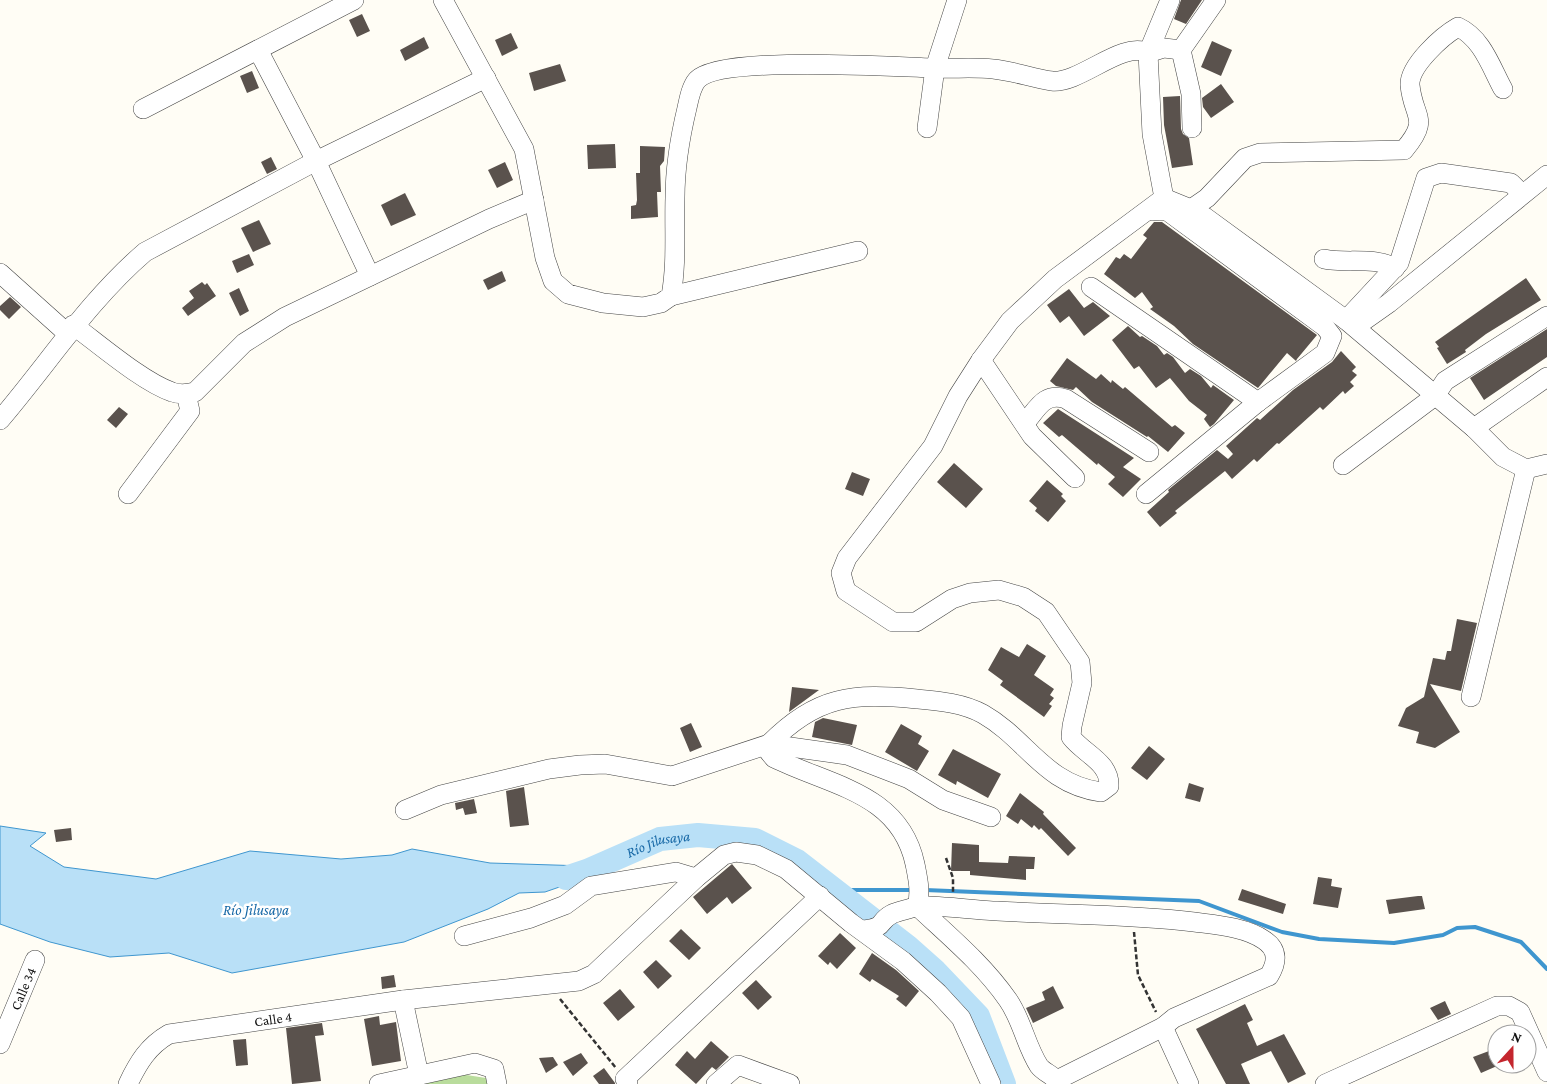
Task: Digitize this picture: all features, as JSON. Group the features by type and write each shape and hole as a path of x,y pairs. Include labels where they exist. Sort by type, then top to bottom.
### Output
{"street":[{"path":"143,109 354,0"},
{"path":"443,0 524,149 545,258 553,281 568,294 602,303 643,307 661,303 671,296 858,251"},
{"path":"927,128 935,68 957,0"},
{"path":"1164,198 1152,134 1148,53 1170,0"},
{"path":"1192,128 1191,94 1181,50 1216,0"},
{"path":"1190,208 1207,198 1246,158 1260,153 1404,150 1417,134 1420,121 1410,86 1411,73 1446,35 1458,28 1470,33 1478,42 1503,89"},
{"path":"671,296 676,272 675,196 682,131 691,91 698,80 710,73 729,69 802,64 992,69 1055,81 1072,77 1119,54 1144,51 1148,53 1164,48 1181,50"},
{"path":"258,50 316,161 370,276"},
{"path":"0,420 37,377 71,330 125,269 145,252 316,161 486,78"},
{"path":"1350,323 1387,273 1399,263 1406,235 1426,178 1440,173 1511,183 1522,194"},
{"path":"1350,323 1389,303 1547,174"},
{"path":"1164,198 1190,208 1350,323 1474,428 1503,456 1526,469 1547,464"},
{"path":"405,810 441,795 549,769 580,765 606,764 672,776 769,744 798,720 819,707 838,699 864,695 961,705 983,714 1003,729 1042,766 1062,778 1094,791 1101,792 1109,786 1109,775 1104,767 1078,746 1071,737 1082,683 1080,662 1046,612 1023,597 999,590 970,594 952,599 916,622 893,622 846,591 841,573 847,558 933,446 958,396 981,360 1010,321 1055,279 1164,198"},
{"path":"0,273 71,330 154,384 174,393 186,394 195,392 214,370 244,344 286,318 489,218 534,200"},
{"path":"1146,494 1258,402 1325,352 1332,336 1325,327 1166,210 1148,211"},
{"path":"1324,259 1348,263 1380,262 1395,268"},
{"path":"1389,303 1395,268"},
{"path":"1091,287 1258,402"},
{"path":"1343,465 1435,396 1444,381 1547,316"},
{"path":"981,360 1032,436 1076,478"},
{"path":"1474,428 1547,378"},
{"path":"128,494 190,411 186,394"},
{"path":"1025,423 1045,399 1055,396 1066,399 1150,452"},
{"path":"1471,697 1526,469"},
{"path":"769,744 847,755 909,779 943,800 991,817"},
{"path":"769,744 769,752 774,758 872,801 893,818 906,836 918,895 985,970 1017,1016 1040,1067 1058,1082 1163,1027 1174,1018 1269,976 1275,966 1276,956 1271,946 1264,940 1246,932 1211,924 1132,915 1056,915 918,895 877,926"},
{"name":"Calle 4","path":"128,1084 139,1061 148,1049 158,1040 169,1034 404,1000 579,981 594,974 696,878 724,855 736,852 757,855 786,869 851,922 877,926 961,1018 991,1084"},
{"path":"464,936 531,918 565,905 591,886 676,872 696,878"},
{"path":"626,1082 820,896"},
{"name":"Calle 34","path":"0,1044 34,960"},
{"path":"404,1000 419,1075"},
{"path":"1325,1084 1497,1006 1509,1006 1520,1012 1547,1072"},
{"path":"1163,1027 1189,1084"},
{"path":"379,1084 475,1063 494,1069 497,1084"},
{"path":"716,1084 738,1065 790,1084"}],"path":[{"path":"946,858 951,871 953,886"},
{"path":"1132,915 1138,975 1163,1027"},
{"path":"554,985 626,1082"}],"green space":[{"path":"447,1072 486,1078 491,1084 410,1084"}],"water":[{"name":"Río Jilusaya","path":"0,826 46,833 30,846 64,867 156,879 250,851 341,859 392,855 412,849 490,863 617,867 545,892 519,893 488,909 404,942 232,973 169,953 110,957 50,942 0,924"}],"building":[{"path":"1181,0 1202,0 1186,24 1174,19"},
{"path":"362,14 370,31 357,37 349,20"},
{"path":"511,33 518,48 502,56 495,40"},
{"path":"424,37 429,48 405,61 400,50"},
{"path":"1212,41 1232,50 1221,76 1201,67"},
{"path":"560,64 566,81 534,91 529,73"},
{"path":"252,71 259,88 247,93 240,76"},
{"path":"1221,84 1234,102 1211,118 1203,107 1202,98"},
{"path":"1180,96 1181,129 1183,134 1189,138 1193,165 1172,168 1164,125 1163,97"},
{"path":"615,144 616,168 588,169 587,145"},
{"path":"640,146 665,147 664,161 660,166 661,192 657,192 658,217 631,219 631,206 636,205 637,200 636,173 640,173"},
{"path":"271,157 277,169 267,174 261,162"},
{"path":"505,162 513,180 497,188 488,170"},
{"path":"405,193 416,215 391,226 381,205"},
{"path":"259,220 271,244 253,252 241,228"},
{"path":"1154,222 1162,222 1317,335 1296,361 1287,353 1258,388 1193,344 1174,326 1150,309 1153,307 1142,292 1135,298 1104,274 1116,257 1120,259 1124,254 1131,259 1147,238 1143,235"},
{"path":"249,254 254,265 237,273 232,261"},
{"path":"502,271 506,281 488,290 483,280"},
{"path":"1526,278 1541,300 1486,334 1465,350 1466,352 1447,364 1435,342"},
{"path":"202,282 205,285 207,283 216,296 188,316 182,308 194,298 189,291"},
{"path":"239,288 249,311 240,316 229,293"},
{"path":"1069,289 1084,308 1093,302 1110,316 1084,336 1069,316 1060,323 1047,305"},
{"path":"10,297 21,307 9,319 0,310 0,306"},
{"path":"1128,326 1140,337 1142,336 1157,346 1164,355 1167,353 1173,357 1185,373 1190,369 1201,376 1211,388 1213,385 1234,400 1214,424 1210,427 1204,419 1207,415 1189,401 1170,378 1156,388 1139,366 1134,369 1112,340"},
{"path":"1547,329 1547,357 1484,400 1470,378"},
{"path":"1341,351 1356,367 1352,371 1357,375 1350,382 1354,386 1345,394 1343,391 1323,410 1320,407 1257,462 1254,459 1232,479 1225,471 1175,511 1177,513 1160,527 1147,512 1169,492 1168,490 1217,450 1228,459 1233,454 1226,446 1257,418 1260,420 1293,390 1332,362"},
{"path":"1067,358 1096,379 1101,374 1111,383 1112,380 1123,389 1125,387 1172,427 1175,425 1185,433 1168,452 1148,436 1092,402 1076,387 1073,390 1056,386 1050,381"},
{"path":"119,407 128,414 116,428 107,420"},
{"path":"1058,409 1134,458 1123,467 1141,479 1123,497 1108,484 1115,477 1098,463 1097,465 1062,435 1059,437 1043,423"},
{"path":"954,463 983,489 966,508 937,482"},
{"path":"852,472 870,479 863,496 845,489"},
{"path":"1047,480 1063,494 1061,496 1066,501 1048,522 1035,511 1037,508 1029,501"},
{"path":"1457,619 1477,623 1461,691 1430,684 1460,732 1435,748 1416,743 1419,732 1398,726 1406,708 1424,697 1433,658 1445,660 1447,651 1451,651"},
{"path":"1027,644 1046,656 1034,675 1054,689 1050,695 1054,698 1049,704 1052,706 1044,717 1000,685 1003,681 988,670 1001,647 1019,657"},
{"path":"792,687 819,690 789,712"},
{"path":"823,718 857,725 852,745 812,737 815,722"},
{"path":"691,723 702,747 690,752 680,728"},
{"path":"901,724 922,736 918,744 929,751 917,771 885,752"},
{"path":"1149,746 1165,759 1147,780 1131,768"},
{"path":"953,749 1001,774 988,798 957,781 956,785 938,775"},
{"path":"1189,783 1204,788 1200,802 1185,798"},
{"path":"524,787 529,825 510,827 506,791"},
{"path":"1020,793 1044,812 1043,814 1076,848 1068,856 1041,828 1039,830 1034,825 1032,828 1021,819 1018,824 1006,816"},
{"path":"474,799 477,813 465,815 463,808 456,810 455,803"},
{"path":"71,828 72,840 56,842 54,830"},
{"path":"952,843 979,845 979,862 1008,863 1009,856 1035,857 1034,869 1026,869 1026,880 970,875 970,871 951,871"},
{"path":"732,864 752,888 732,904 727,897 707,914 693,897"},
{"path":"1318,877 1332,879 1331,886 1342,888 1338,908 1313,904"},
{"path":"1242,889 1286,904 1283,914 1238,900"},
{"path":"1422,896 1425,909 1389,914 1386,900"},
{"path":"681,929 701,948 689,960 669,941"},
{"path":"840,933 856,948 837,969 830,962 828,965 818,956"},
{"path":"872,953 896,970 919,991 906,1007 896,999 899,996 872,979 870,982 859,974"},
{"path":"656,960 672,976 658,989 643,972"},
{"path":"394,975 396,987 382,989 381,977"},
{"path":"756,980 772,997 758,1010 742,993"},
{"path":"1053,986 1064,1008 1033,1023 1026,1008 1045,1000 1042,992"},
{"path":"620,989 635,1007 618,1021 603,1003"},
{"path":"1445,1001 1451,1014 1438,1020 1430,1008"},
{"path":"1245,1004 1253,1020 1247,1023 1257,1046 1284,1034 1306,1074 1288,1083 1271,1051 1241,1064 1250,1084 1226,1084 1196,1029"},
{"path":"379,1016 380,1025 396,1022 401,1061 372,1066 364,1019"},
{"path":"322,1023 324,1035 315,1036 321,1081 292,1084 286,1028"},
{"path":"246,1039 248,1065 236,1066 233,1040"},
{"path":"711,1041 729,1057 716,1070 712,1067 696,1084 675,1065 687,1051 695,1059"},
{"path":"1487,1052 1487,1070 1481,1073 1473,1057"},
{"path":"581,1053 588,1063 573,1076 563,1062"},
{"path":"553,1057 558,1065 546,1073 539,1058"},
{"path":"604,1068 615,1084 599,1084 593,1076"}],"waterway":[{"name":"Río Jilusaya","path":"566,878 587,871 660,839 698,835 755,840 797,861 908,947 935,971 978,1016 1004,1084"},
{"path":"833,890 913,890"},
{"path":"925,890 1199,901 1282,932 1319,939 1394,943 1443,935 1457,928 1475,927 1521,942 1547,969"}]}
